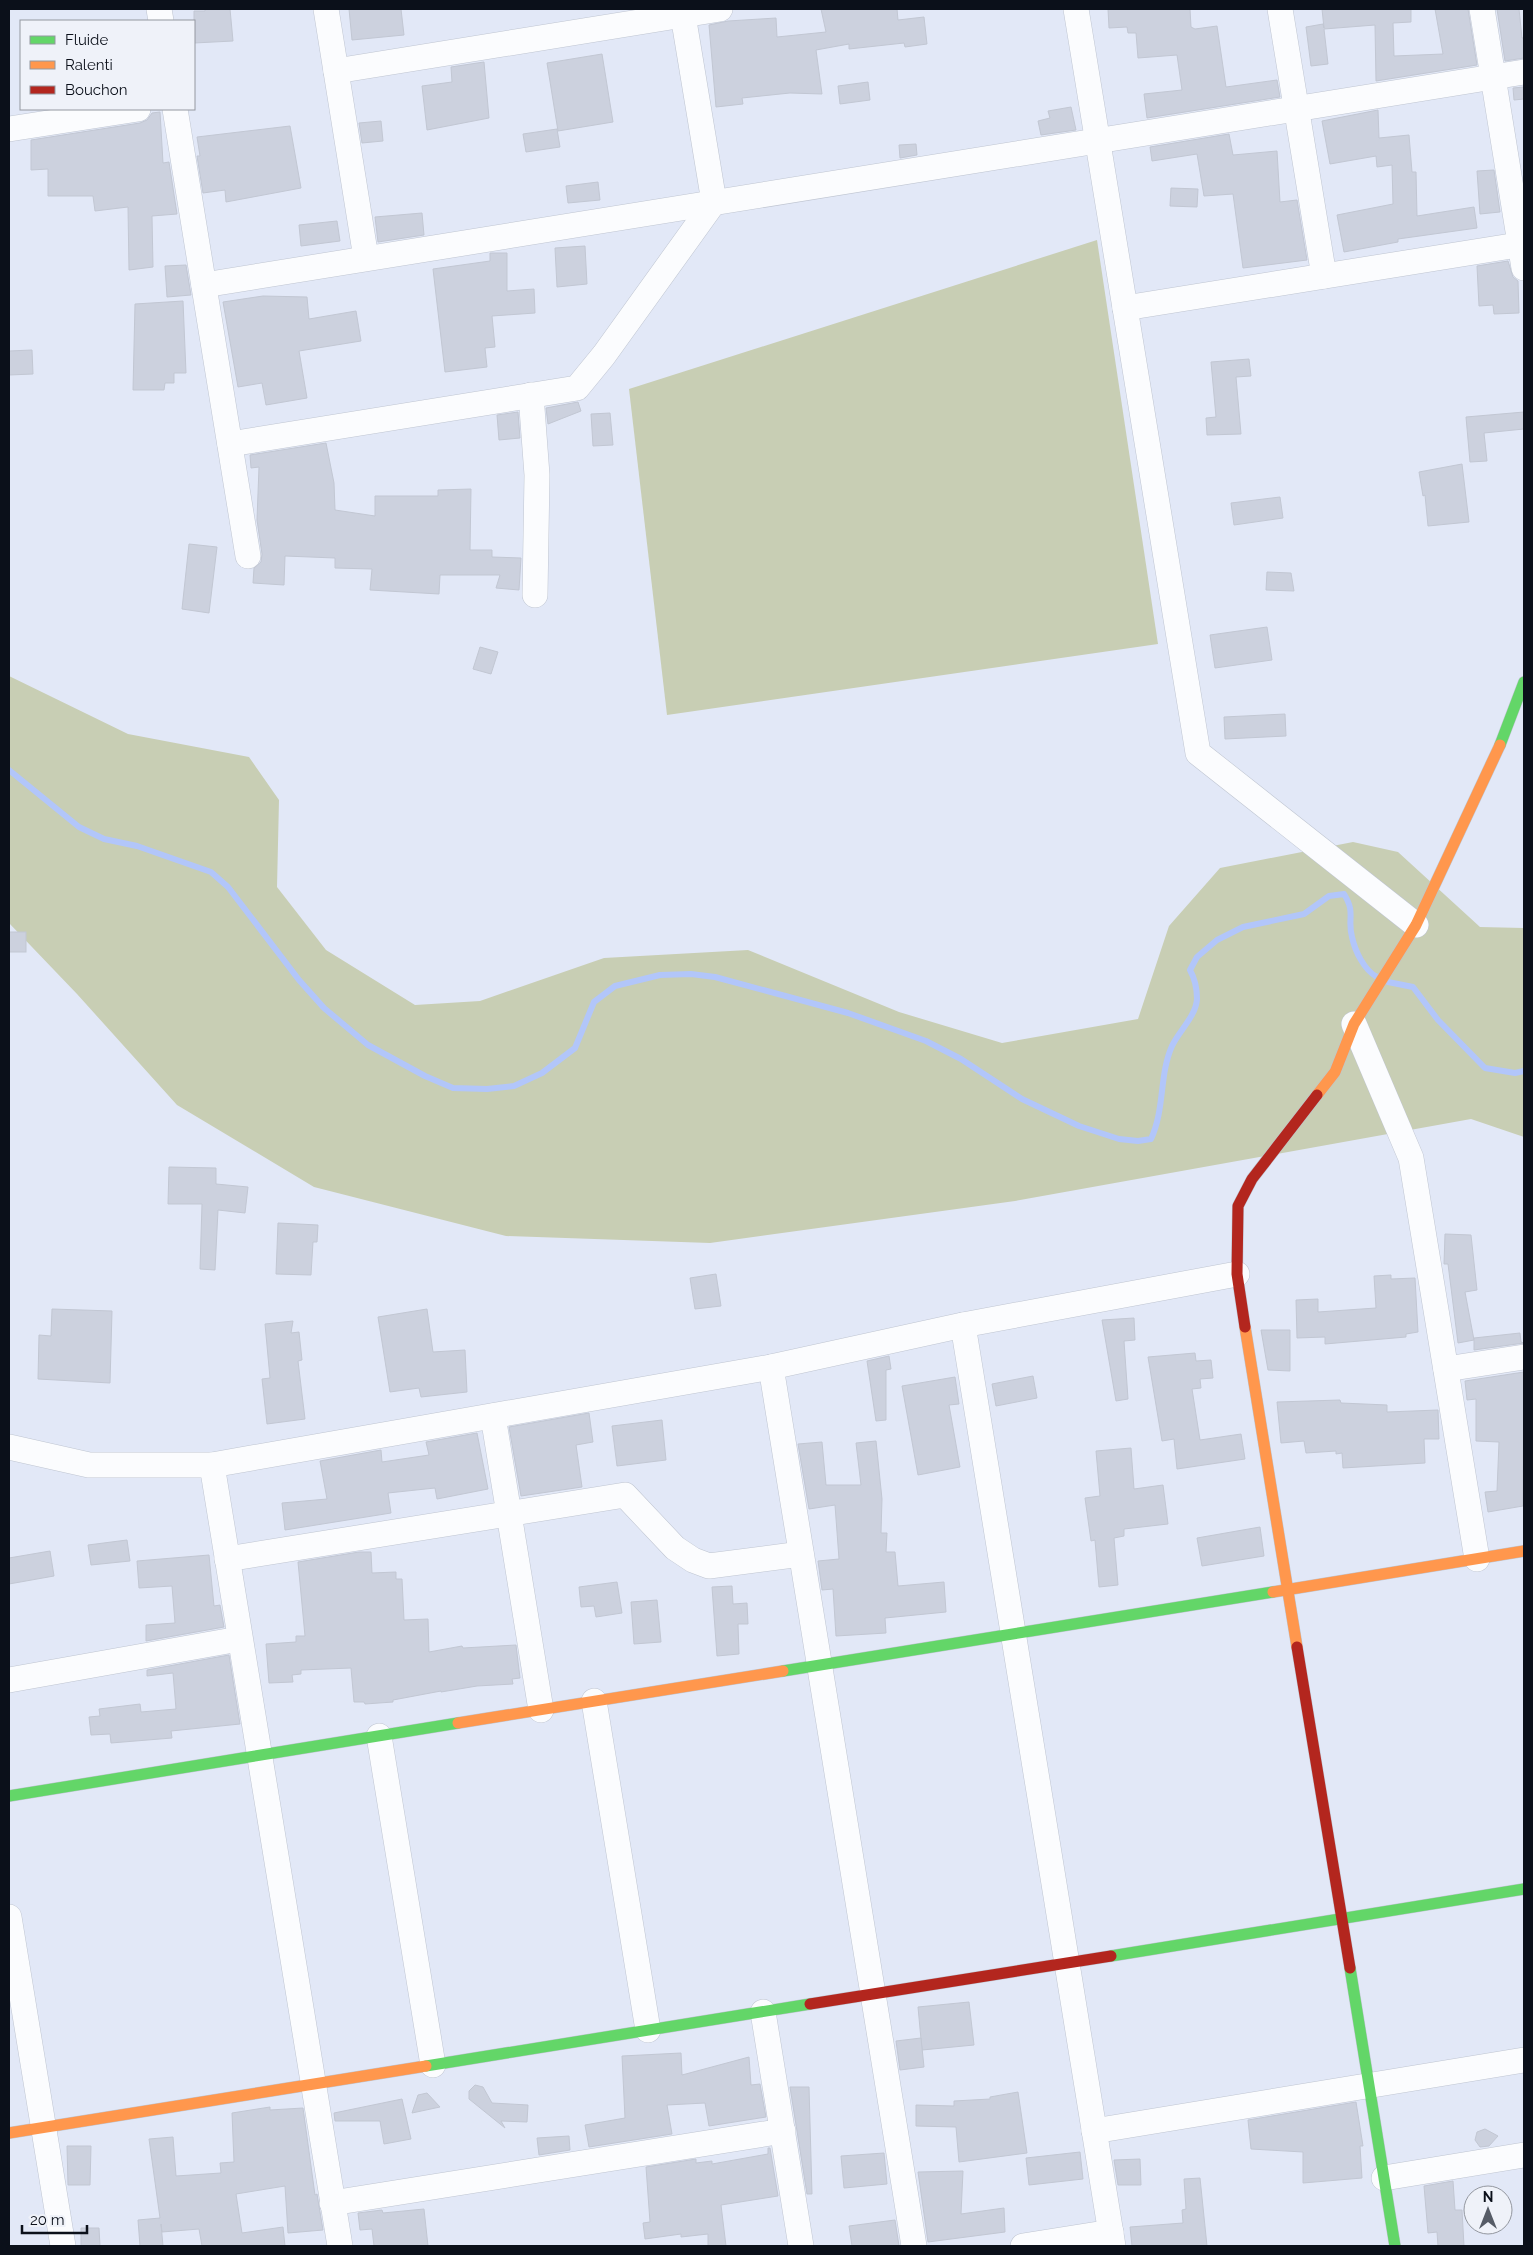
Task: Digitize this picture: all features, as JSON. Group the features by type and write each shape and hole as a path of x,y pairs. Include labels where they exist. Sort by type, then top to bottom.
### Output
{"street":[{"path":"326,9 366,258"},
{"path":"336,71 683,12 720,9"},
{"path":"1076,9 1198,753 1416,925"},
{"path":"1280,9 1324,276"},
{"path":"1125,308 1324,276 1523,252 1482,9"},
{"path":"230,444 577,388 604,355 714,202 683,12"},
{"path":"204,284 1524,72"},
{"path":"9,130 132,110"},
{"path":"175,110 248,556"},
{"path":"531,395 536,475 535,595"},
{"path":"1395,2246 1237,1274 1238,1206 1252,1179 1335,1072 1354,1024 1416,925 1491,768 1524,682"},
{"path":"1354,1024 1410,1158 1477,1559"},
{"path":"9,1447 88,1465 212,1465 771,1367 962,1325 1237,1274"},
{"path":"962,1325 1112,2239 1023,2246"},
{"path":"1446,1369 1524,1356"},
{"path":"771,1367 914,2246"},
{"path":"493,1416 541,1710"},
{"path":"212,1465 340,2246"},
{"path":"227,1559 625,1495 675,1548 693,1560 709,1566 801,1554"},
{"path":"9,1796 1524,1552"},
{"path":"9,1680 239,1639"},
{"path":"594,1701 648,2030"},
{"path":"379,1736 432,2065"},
{"path":"9,2133 1524,1889"},
{"path":"10,1931 62,2246"},
{"path":"763,2012 801,2246"},
{"path":"1094,2131 1524,2060"},
{"path":"332,2204 783,2131"},
{"path":"1384,2178 1524,2155"}],"green space":[{"path":"1097,240 1158,644 667,715 629,389"},
{"path":"9,676 128,734 249,757 279,800 277,887 326,950 415,1005 480,1001 604,958 748,950 899,1012 1002,1043 1138,1019 1169,926 1220,868 1353,842 1398,852 1480,927 1524,928 1524,1137 1471,1119 1015,1201 710,1243 506,1236 314,1187 177,1105 77,994 9,923"}],"building":[{"path":"205,9 230,9 233,41 195,43 194,11 205,11"},
{"path":"349,9 401,9 404,35 352,40"},
{"path":"821,9 897,9 898,20 924,17 927,44 905,47 904,43 849,49 849,44 816,50 822,94 790,93 742,98 743,104 716,107 709,25 728,21 776,18 777,37 826,32"},
{"path":"1108,9 1190,9 1191,27 1195,29 1217,26 1226,87 1277,80 1280,97 1147,118 1144,94 1182,90 1177,55 1138,58 1136,33 1128,33 1127,27 1109,28"},
{"path":"1322,9 1411,9 1411,22 1393,23 1394,56 1443,54 1435,9 1468,9 1477,65 1376,81 1375,25 1324,29 1328,64 1311,66 1306,27 1323,24 1324,28"},
{"path":"1497,9 1519,9 1522,38 1524,38 1524,58 1505,61"},
{"path":"602,54 613,122 558,131 547,63"},
{"path":"484,62 489,118 427,130 422,86 452,82 451,67"},
{"path":"868,82 870,100 840,104 838,86"},
{"path":"1524,87 1524,99 1514,100 1513,88"},
{"path":"1071,107 1076,130 1041,135 1038,121 1050,118 1048,111"},
{"path":"1378,110 1379,138 1409,135 1412,172 1416,172 1417,216 1474,207 1477,228 1398,239 1398,242 1344,252 1337,215 1393,204 1392,165 1377,167 1376,156 1330,164 1322,121"},
{"path":"160,112 163,163 169,162 177,214 152,216 153,267 129,270 128,207 95,211 93,196 48,196 48,169 31,170 31,140 140,123 147,120 152,113"},
{"path":"381,121 383,141 362,143 359,123"},
{"path":"290,126 301,188 226,202 225,190 203,193 197,156 200,156 197,137"},
{"path":"557,129 560,147 526,152 523,134"},
{"path":"1229,134 1233,155 1277,151 1280,202 1297,200 1307,260 1243,268 1233,194 1204,196 1197,154 1152,161 1150,147"},
{"path":"916,144 917,155 900,158 899,145"},
{"path":"1494,170 1500,212 1480,214 1477,171"},
{"path":"598,182 600,200 568,203 566,186"},
{"path":"1171,188 1198,189 1197,207 1170,206"},
{"path":"422,213 424,235 378,242 375,217"},
{"path":"337,221 340,241 301,246 299,225"},
{"path":"585,246 587,284 557,287 555,248"},
{"path":"490,253 507,253 507,291 534,289 535,313 492,316 495,347 485,348 487,367 445,372 433,269 490,261"},
{"path":"1508,261 1513,277 1518,281 1519,313 1494,314 1493,305 1479,306 1477,266"},
{"path":"186,265 191,295 167,297 165,266"},
{"path":"263,296 307,297 309,319 356,311 361,341 299,351 307,398 266,405 262,383 238,387 223,302"},
{"path":"183,301 186,373 174,373 174,383 165,383 164,390 133,390 135,304"},
{"path":"32,350 33,374 9,375 9,351"},
{"path":"1249,359 1251,376 1236,377 1241,434 1207,435 1206,418 1216,417 1211,362"},
{"path":"578,402 581,411 548,424 546,408"},
{"path":"518,412 520,438 499,440 497,415"},
{"path":"1524,412 1524,429 1484,433 1487,461 1470,462 1466,417"},
{"path":"610,413 613,445 593,446 591,414"},
{"path":"326,443 334,483 335,510 375,516 375,496 438,496 438,490 471,489 470,550 492,550 492,557 521,558 519,590 496,588 500,575 440,575 439,594 370,590 372,569 335,568 335,558 285,556 284,585 253,583 254,568 261,562 262,554 257,520 259,467 251,468 250,455"},
{"path":"1462,464 1469,522 1428,526 1425,495 1423,496 1419,472"},
{"path":"1280,497 1283,518 1234,525 1231,503"},
{"path":"189,544 217,547 209,613 182,609"},
{"path":"1267,572 1291,573 1294,591 1266,590"},
{"path":"1267,627 1272,660 1215,668 1210,635"},
{"path":"480,647 498,652 491,674 473,669"},
{"path":"1285,714 1286,736 1225,739 1224,717"},
{"path":"9,932 26,932 26,952 9,952"},
{"path":"169,1167 216,1168 216,1184 248,1187 245,1213 218,1210 215,1270 200,1269 202,1204 168,1204"},
{"path":"278,1223 318,1225 317,1242 313,1242 311,1275 276,1274"},
{"path":"1445,1234 1471,1235 1477,1290 1465,1292 1474,1340 1458,1343 1448,1264 1444,1264"},
{"path":"716,1274 721,1306 695,1309 690,1278"},
{"path":"1391,1275 1391,1279 1415,1278 1418,1332 1406,1334 1406,1337 1325,1344 1325,1337 1297,1338 1296,1300 1318,1299 1318,1312 1376,1308 1374,1276"},
{"path":"52,1309 112,1311 110,1383 38,1379 39,1335 51,1336"},
{"path":"427,1309 433,1352 465,1350 467,1392 421,1397 419,1388 390,1392 378,1317"},
{"path":"1134,1318 1135,1340 1124,1341 1128,1399 1116,1401 1102,1320"},
{"path":"293,1321 291,1333 299,1332 302,1360 298,1361 305,1419 267,1424 262,1379 270,1378 265,1324"},
{"path":"1261,1330 1290,1330 1290,1371 1268,1370"},
{"path":"1520,1333 1521,1342 1524,1343 1474,1350 1474,1338"},
{"path":"1195,1353 1196,1361 1211,1360 1213,1378 1200,1379 1201,1388 1192,1389 1200,1440 1241,1434 1245,1459 1177,1469 1174,1439 1162,1441 1148,1357"},
{"path":"889,1356 891,1369 886,1370 886,1420 876,1421 867,1361"},
{"path":"1524,1372 1523,1506 1488,1512 1485,1492 1497,1491 1499,1442 1476,1441 1476,1399 1467,1400 1465,1381"},
{"path":"1033,1376 1037,1398 996,1406 992,1384"},
{"path":"955,1377 959,1404 949,1405 960,1467 918,1475 902,1386"},
{"path":"1340,1400 1341,1403 1387,1405 1387,1412 1438,1410 1439,1439 1424,1439 1425,1463 1343,1468 1342,1453 1336,1454 1336,1451 1306,1453 1304,1441 1281,1443 1277,1402"},
{"path":"589,1413 593,1442 576,1445 582,1487 521,1496 509,1427"},
{"path":"662,1420 666,1460 617,1466 612,1426"},
{"path":"477,1433 488,1489 437,1499 435,1488 388,1493 391,1513 285,1530 282,1503 327,1499 320,1461 381,1450 382,1462 429,1455 426,1442"},
{"path":"876,1441 882,1499 881,1533 887,1533 886,1552 895,1552 898,1586 944,1582 946,1612 885,1618 886,1633 836,1636 833,1589 822,1590 818,1561 839,1559 835,1505 809,1509 798,1444 822,1442 826,1485 861,1485 856,1443"},
{"path":"1131,1448 1134,1489 1163,1485 1168,1524 1124,1529 1124,1536 1114,1538 1118,1585 1099,1587 1095,1540 1091,1541 1085,1498 1100,1496 1096,1451"},
{"path":"1260,1527 1264,1556 1202,1566 1197,1538"},
{"path":"127,1540 130,1561 91,1565 88,1545"},
{"path":"50,1551 54,1576 9,1584 9,1558"},
{"path":"359,1552 371,1552 372,1573 396,1572 396,1579 402,1579 404,1620 428,1619 429,1652 462,1646 463,1648 516,1645 520,1678 512,1679 513,1684 477,1686 393,1700 393,1702 365,1704 364,1702 354,1702 351,1668 301,1670 301,1674 292,1675 293,1682 269,1683 266,1644 296,1642 296,1636 305,1636 298,1562"},
{"path":"209,1555 214,1606 220,1605 224,1627 146,1641 146,1625 175,1623 172,1586 139,1588 137,1561"},
{"path":"617,1582 622,1613 596,1617 594,1606 581,1607 579,1587"},
{"path":"732,1586 733,1604 747,1603 748,1624 738,1624 739,1654 717,1656 712,1587"},
{"path":"657,1600 661,1642 634,1644 631,1602"},
{"path":"229,1655 240,1724 171,1731 172,1738 111,1743 110,1734 91,1735 89,1717 100,1716 99,1709 140,1704 141,1712 176,1709 173,1673 147,1676 147,1670"},
{"path":"969,2002 974,2045 922,2050 918,2007"},
{"path":"921,2038 924,2067 900,2070 896,2041"},
{"path":"681,2053 682,2075 749,2057 751,2085 760,2084 766,2117 709,2126 705,2103 667,2105 672,2134 589,2147 585,2125 625,2118 622,2056"},
{"path":"475,2085 483,2087 492,2103 528,2105 527,2122 501,2121 505,2128 469,2099 469,2091"},
{"path":"790,2087 809,2087 812,2194 807,2194"},
{"path":"1018,2092 1027,2153 959,2162 956,2127 916,2126 916,2105 954,2106 954,2101 990,2099 990,2097"},
{"path":"427,2093 440,2107 412,2113 418,2095"},
{"path":"402,2099 411,2139 384,2144 380,2121 335,2121 334,2113"},
{"path":"1356,2102 1363,2146 1360,2146 1362,2178 1303,2183 1303,2152 1251,2149 1248,2120"},
{"path":"270,2107 270,2110 303,2108 315,2195 317,2194 323,2230 288,2233 285,2186 236,2194 242,2233 283,2227 285,2246 202,2246 199,2229 162,2232 161,2224 163,2246 140,2246 138,2220 160,2218 149,2139 173,2137 176,2176 221,2173 220,2163 234,2162 232,2113"},
{"path":"1485,2129 1498,2136 1489,2146 1480,2147 1475,2140 1477,2132"},
{"path":"569,2136 570,2150 539,2155 537,2138"},
{"path":"67,2146 91,2146 90,2185 68,2185"},
{"path":"768,2148 770,2148 778,2196 721,2205 726,2246 708,2246 708,2234 681,2237 681,2234 645,2239 643,2223 650,2222 646,2167 696,2159 696,2163 712,2161 712,2164 768,2154"},
{"path":"1080,2152 1083,2179 1029,2185 1026,2158"},
{"path":"884,2153 887,2184 844,2188 841,2156"},
{"path":"1140,2159 1141,2185 1118,2185 1114,2160"},
{"path":"963,2171 961,2214 1004,2208 1005,2232 928,2242 918,2172"},
{"path":"1200,2178 1207,2246 1132,2246 1130,2227 1183,2223 1182,2210 1186,2209 1184,2179"},
{"path":"1453,2181 1455,2210 1462,2210 1464,2246 1438,2246 1437,2232 1428,2233 1424,2186"},
{"path":"424,2209 428,2246 374,2246 372,2229 360,2230 358,2213 382,2210 383,2213"},
{"path":"895,2220 899,2246 852,2246 849,2226"},
{"path":"81,2228 99,2228 100,2246 81,2246"}],"waterway":[{"path":"9,770 79,827 104,839 137,846 211,872 228,887 299,980 324,1008 368,1045 425,1076 453,1088 487,1089 514,1086 542,1073 575,1048 594,1002 615,986 660,975 691,974 715,977 848,1013 926,1041 961,1059 1022,1099 1079,1126 1119,1139 1138,1141 1151,1139 1158,1116 1168,1057 1175,1040 1196,1005 1196,987 1190,970 1197,957 1217,940 1243,927 1304,914 1329,896 1344,894 1350,906 1351,931 1355,948 1364,965 1377,977"},
{"path":"1388,982 1413,987 1438,1020 1485,1068 1515,1073 1524,1071"}],"traffic: fast":[{"path":"1500,745 1524,682"},
{"path":"783,1671 1273,1592"},
{"path":"9,1796 458,1723"},
{"path":"1111,1956 1524,1889"},
{"path":"1350,1968 1395,2246"},
{"path":"426,2066 810,2004"}],"traffic: slow":[{"path":"1317,1095 1335,1072 1354,1024 1416,925 1500,745"},
{"path":"1245,1327 1297,1647"},
{"path":"1273,1592 1524,1551"},
{"path":"458,1723 783,1671"},
{"path":"9,2133 426,2066"}],"traffic: jam":[{"path":"1245,1327 1237,1274 1238,1206 1252,1179 1317,1095"},
{"path":"1297,1647 1350,1968"},
{"path":"810,2004 1111,1956"}]}
